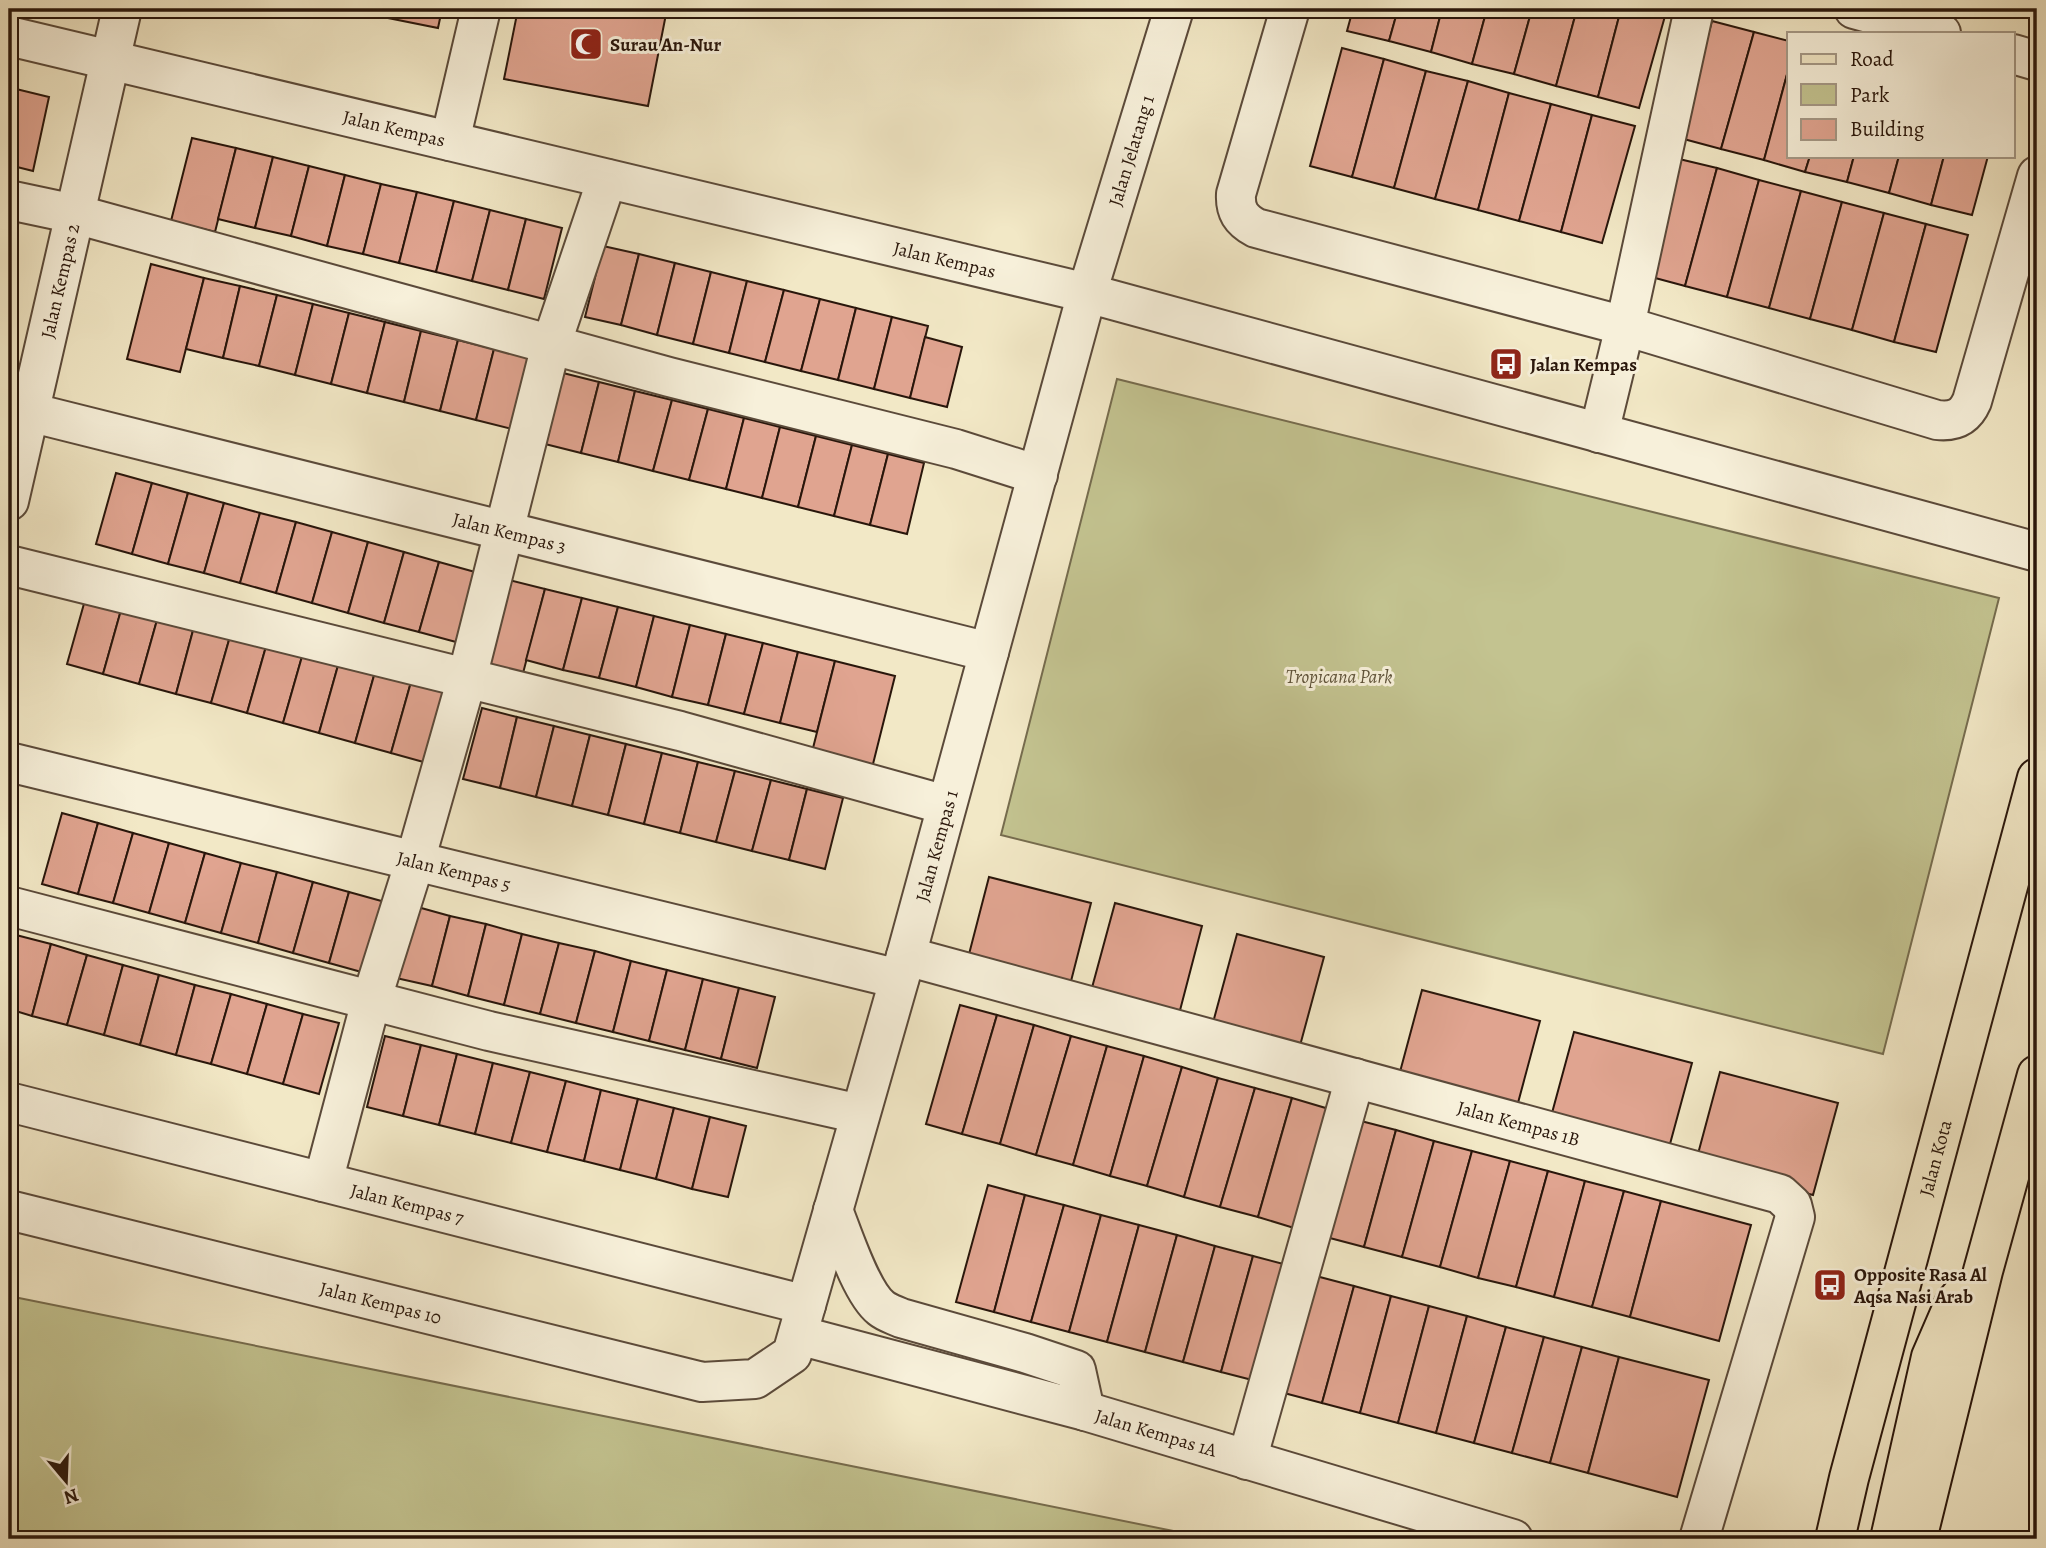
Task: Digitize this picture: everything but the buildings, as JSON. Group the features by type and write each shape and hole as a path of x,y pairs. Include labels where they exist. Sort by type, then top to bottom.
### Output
{"main road":[{"name":"Jalan Kota","path":"1835,1539 1849,1478 2037,778"},
{"path":"1917,1539 1983,1271 2037,1075"},
{"path":"1890,1539 1931,1357 1954,1304 1983,1271"}],"street":[{"name":"Jalan Kempas 2","path":"9,501 20,410 75,214 122,9"},
{"path":"450,141 481,9"},
{"name":"Jalan Jelatang 1","path":"1087,293 1174,9"},
{"path":"1290,9 1236,194 1235,205 1246,223 1256,228 1625,326 1937,420 1959,418 1967,411 1972,401 2037,176"},
{"path":"1599,433 1694,9"},
{"path":"1854,9 1937,32"},
{"name":"Jalan Kempas","path":"9,36 1087,293 2037,552"},
{"path":"2014,54 2037,61"},
{"path":"323,1182 371,1001 415,862 467,678 551,345 607,179"},
{"path":"9,200 75,214 668,377 956,449 1038,475"},
{"name":"Jalan Kempas 1","path":"755,1379 792,1354 903,967 1087,293"},
{"name":"Jalan Kempas 3","path":"20,410 989,652"},
{"path":"9,565 680,731 946,805"},
{"name":"Jalan Kempas 5","path":"9,762 415,862 903,967"},
{"path":"9,906 489,1031 860,1114"},
{"name":"Jalan Kempas 1B","path":"903,967 1355,1078 1780,1194 1792,1205 1795,1217 1699,1539"},
{"path":"1247,1460 1355,1078"},
{"name":"Jalan Kempas 7","path":"9,1102 323,1182 802,1320"},
{"name":"Jalan Kempas 10","path":"9,1210 702,1382 755,1379"},
{"path":"833,1210 862,1279 882,1309 901,1318 1076,1370 1085,1411"},
{"name":"Jalan Kempas 1A","path":"802,1320 1085,1411 1513,1539"}],"green space":[{"name":"Tropicana Park","path":"1117,379 1999,598 1883,1054 1001,835"},
{"path":"9,1296 1213,1539 9,1539"}],"place":[{"name":"Surau An-Nur","path":"586,44"},
{"name":"Jalan Kempas","path":"1506,364"},
{"name":"Opposite Rasa Al Aqsa Nasi Arab","path":"1830,1285"}]}
